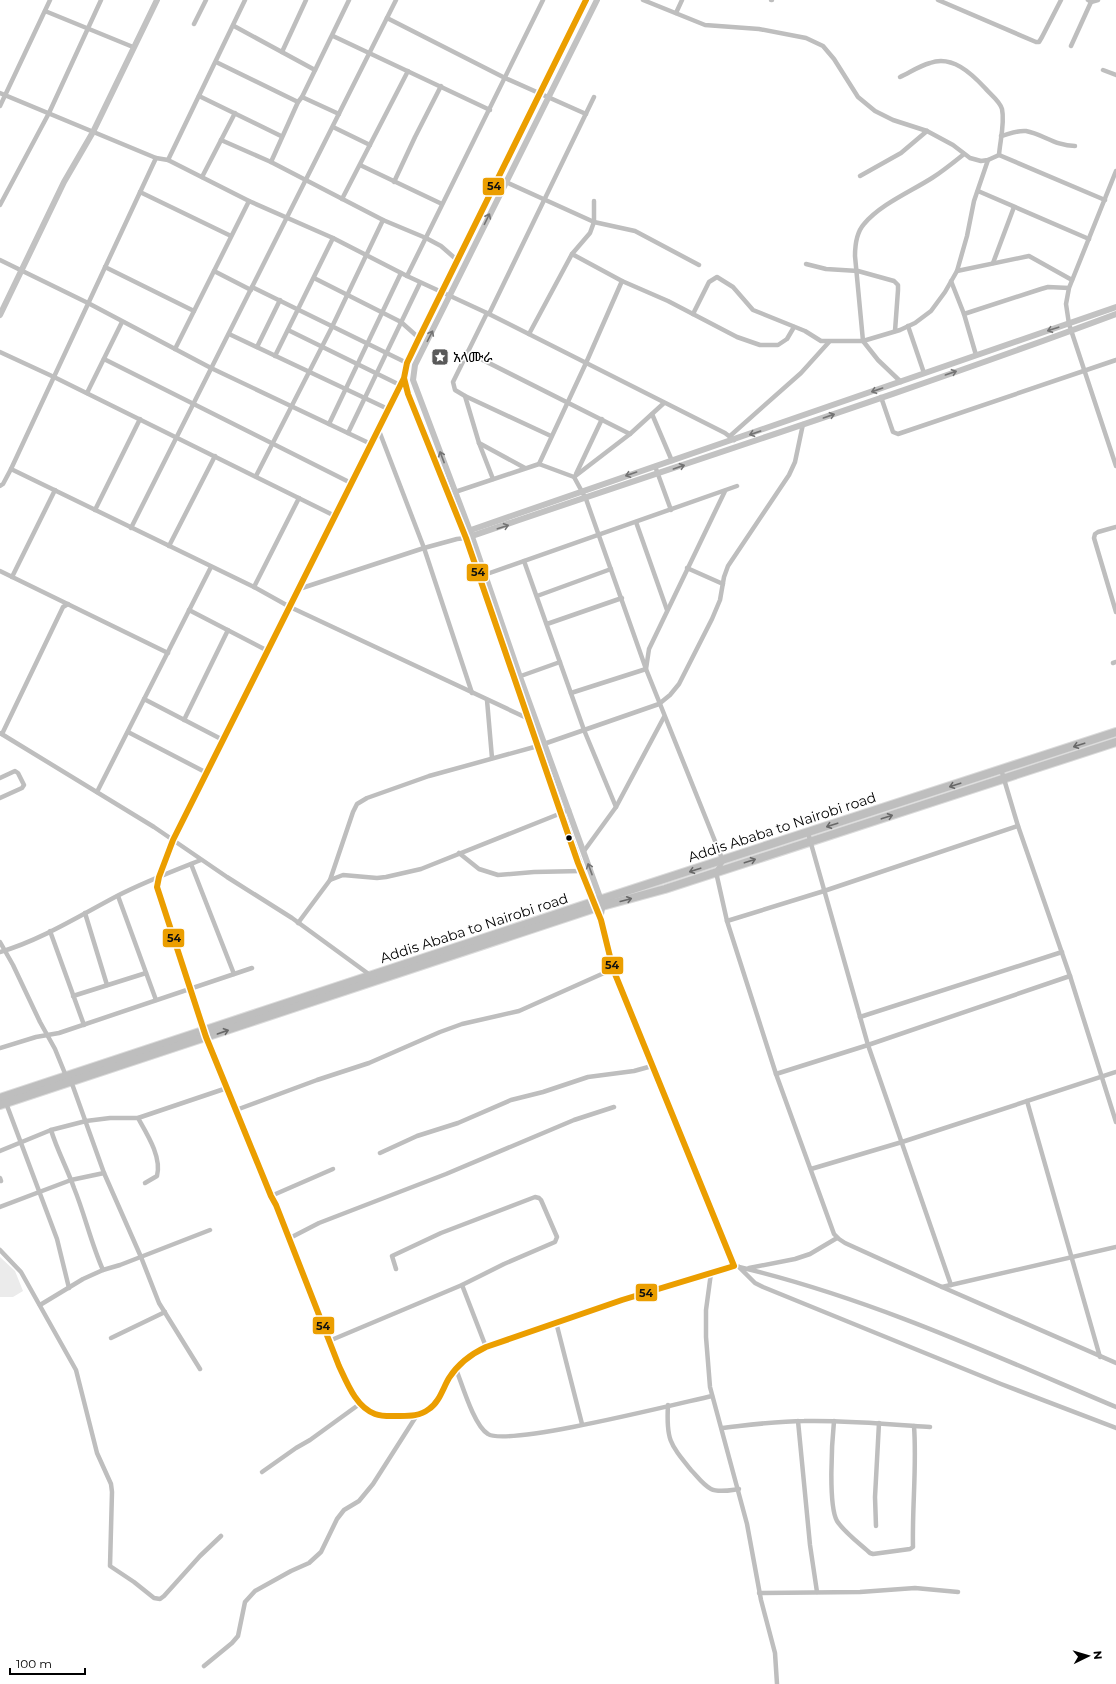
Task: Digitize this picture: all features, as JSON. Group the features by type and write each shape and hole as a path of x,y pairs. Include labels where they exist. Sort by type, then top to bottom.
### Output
{"highway":[{"name":"Addis Ababa to Nairobi road","path":"2,1102 723,861 1116,732"},
{"name":"Addis Ababa to Nairobi road","path":"205,1034 370,976 598,904 665,889 1116,742"}],"main road":[{"path":"0,315 64,182 92,132 157,0"},
{"path":"586,0 419,338 407,363 404,378 408,394 485,574 529,719 569,810 584,851 598,904"},
{"path":"597,0 547,98 451,296 415,365 413,380 455,492 479,577 541,745 561,812 581,871 598,904"},
{"path":"468,534 582,491 672,461 732,438 901,382 1069,324 1116,306"},
{"path":"468,534 586,499 882,397 1116,314"}],"street":[{"path":"0,106 3,94 50,0"},
{"path":"0,204 49,113 101,0"},
{"path":"194,24 206,0"},
{"path":"168,160 234,26 245,0"},
{"path":"282,52 306,0"},
{"path":"271,162 281,136 350,0"},
{"path":"131,528 396,0"},
{"path":"407,276 544,0"},
{"path":"643,0 705,25 759,29 806,38 823,46 834,59 858,97 869,106 892,120 927,131 952,145 970,158 981,161 988,160 999,155 1105,200"},
{"path":"676,13 682,0"},
{"path":"938,0 1036,42 1039,42 1042,37 1060,0"},
{"path":"1071,46 1090,1 1098,0"},
{"path":"45,11 133,47"},
{"path":"387,18 505,78 547,98 586,114"},
{"path":"234,26 315,70"},
{"path":"332,36 490,110"},
{"path":"900,78 930,62 941,60 961,67 978,81 1001,105 1003,120 999,155"},
{"path":"216,62 298,102"},
{"path":"1103,70 1116,75"},
{"path":"342,199 408,71"},
{"path":"394,182 441,86"},
{"path":"3,94 156,158 168,160 249,200 333,238 420,283 451,296 529,334 732,438 776,394 801,372 829,342"},
{"path":"199,96 281,136"},
{"path":"302,97 339,114"},
{"path":"552,436 465,396 455,390 453,382 546,200 594,97"},
{"path":"202,177 235,113"},
{"path":"333,128 370,145"},
{"path":"860,176 901,153 927,131"},
{"path":"1001,136 1027,131 1057,144 1075,146"},
{"path":"221,140 271,162 305,181 383,220 426,238 441,246 457,260"},
{"path":"901,382 878,360 863,341 855,247 858,232 863,224 877,212 934,177 964,154"},
{"path":"0,486 3,484 11,469 156,158"},
{"path":"693,314 710,282 717,278 733,287 753,310 794,327 821,341 863,341 895,332 908,326 931,311 957,271 978,191 988,160"},
{"path":"360,165 442,204"},
{"path":"1116,171 1090,239 1072,280 1066,304 1069,324 1083,371 1116,466"},
{"path":"506,182 594,222 635,231 699,265"},
{"path":"978,191 1090,239"},
{"path":"140,192 232,236"},
{"path":"174,349 249,200"},
{"path":"529,334 572,254 590,233 594,222 594,201"},
{"path":"993,263 1014,207"},
{"path":"256,476 332,327 383,220"},
{"path":"275,356 333,238"},
{"path":"572,254 622,281 693,314 737,337 760,345 778,345 787,339 794,327"},
{"path":"957,271 1028,256 1072,280"},
{"path":"0,260 88,303 211,368 371,444"},
{"path":"806,264 826,269 858,270 894,281 898,285 895,332"},
{"path":"105,267 194,311"},
{"path":"214,271 280,300 407,363"},
{"path":"328,424 383,313 401,273"},
{"path":"314,278 401,322 419,338"},
{"path":"539,464 622,281"},
{"path":"951,281 964,314 976,355"},
{"path":"348,433 420,283"},
{"path":"964,314 1048,287 1069,288"},
{"path":"257,347 280,300"},
{"path":"87,393 122,322"},
{"path":"908,326 924,373"},
{"path":"288,330 400,385"},
{"path":"229,334 388,410"},
{"path":"0,352 177,437 335,516"},
{"path":"468,352 630,434"},
{"path":"104,358 273,442 351,483"},
{"path":"882,397 893,432 898,434 1116,360"},
{"path":"404,378 173,840 159,877 157,887 205,1034 349,1387 361,1404 375,1414 386,1416 417,1415 429,1410 434,1405 450,1377 471,1354 486,1347 556,1322 737,1266 769,1274 897,1316 1116,1407"},
{"path":"465,396 479,443 493,479"},
{"path":"575,476 630,434 664,403"},
{"path":"652,414 672,461"},
{"path":"95,510 140,419"},
{"path":"575,476 602,420"},
{"path":"298,923 330,880 357,804 367,798 429,776 541,745 659,704 670,695 679,684 712,619 720,600 728,566 789,475 794,462 803,424"},
{"path":"378,428 424,548 472,693"},
{"path":"479,443 525,468"},
{"path":"1111,450 1116,448"},
{"path":"168,546 215,456"},
{"path":"455,492 539,464 575,476 586,499 659,704 723,861 716,872 726,921 776,1074 834,1234 845,1243 1116,1363"},
{"path":"655,466 671,510"},
{"path":"11,469 254,587 290,607 529,719"},
{"path":"479,577 737,486"},
{"path":"12,576 55,490"},
{"path":"646,669 649,649 725,491"},
{"path":"254,587 299,498"},
{"path":"636,522 667,610"},
{"path":"1116,527 1094,534 1094,538 1116,612"},
{"path":"299,589 424,548 457,539 468,534"},
{"path":"524,561 584,730 616,807"},
{"path":"97,792 211,567"},
{"path":"687,568 723,584"},
{"path":"537,596 611,569"},
{"path":"0,571 168,653"},
{"path":"547,624 622,598"},
{"path":"68,604 63,607 1,734 173,840 298,923 370,976"},
{"path":"189,610 268,651"},
{"path":"184,720 228,630"},
{"path":"517,678 560,662"},
{"path":"571,693 646,669"},
{"path":"144,699 223,740"},
{"path":"487,700 492,758"},
{"path":"584,851 616,807 664,717"},
{"path":"128,732 207,773"},
{"path":"1001,769 1018,826 1070,976 1116,1122"},
{"path":"0,778 15,771 18,773 24,785 22,788 0,798"},
{"path":"330,880 343,875 377,878 386,877 421,869 569,810"},
{"path":"726,921 824,891 1018,826"},
{"path":"808,833 868,1045 951,1286"},
{"path":"459,853 479,869 498,875 534,872 581,871"},
{"path":"2,952 50,931 159,877 201,860"},
{"path":"191,864 234,974"},
{"path":"118,896 156,1000"},
{"path":"598,904 613,969 652,1066 737,1266 755,1283 763,1287 1001,1384 1116,1428"},
{"path":"598,904 601,920"},
{"path":"84,913 107,985"},
{"path":"50,931 84,1025"},
{"path":"0,942 2,952 47,1035 68,1079 86,1121 104,1173 141,1257 159,1303 200,1369"},
{"path":"860,1018 1062,952"},
{"path":"0,1048 59,1033 252,968"},
{"path":"236,1110 317,1080 369,1064 440,1032 462,1024 519,1011 613,969"},
{"path":"73,996 146,972"},
{"path":"776,1074 868,1045 1070,976"},
{"path":"380,1153 417,1136 458,1123 511,1100 543,1092 588,1077 634,1071 652,1066"},
{"path":"811,1169 902,1142 1116,1072"},
{"path":"0,1151 51,1130 86,1121 110,1118 138,1118 227,1088"},
{"path":"1027,1101 1100,1357"},
{"path":"2,1102 20,1143 57,1240 69,1288"},
{"path":"288,1238 319,1223 446,1174 574,1120 614,1107"},
{"path":"138,1118 150,1141 156,1157 158,1170 156,1176 145,1183"},
{"path":"51,1130 55,1145 71,1180 94,1249 103,1270"},
{"path":"271,1196 333,1169"},
{"path":"0,1207 71,1180 104,1173"},
{"path":"329,1341 462,1285 557,1240 557,1237 539,1198 535,1198 441,1233 392,1256 396,1269"},
{"path":"40,1305 83,1279 103,1270 210,1230"},
{"path":"748,1269 795,1259 810,1254 838,1238"},
{"path":"942,1287 1116,1247"},
{"path":"0,1250 21,1272 76,1370 97,1453 111,1484 110,1566 154,1598 160,1599 221,1536"},
{"path":"711,1273 706,1310 706,1337 712,1396 739,1489 747,1524 759,1593 775,1653 777,1684"},
{"path":"462,1285 486,1347"},
{"path":"112,1338 165,1312"},
{"path":"556,1322 582,1424"},
{"path":"456,1369 480,1425 488,1434 499,1438 524,1436 712,1396"},
{"path":"262,1472 361,1404"},
{"path":"668,1405 667,1422 669,1435 673,1448 678,1454 704,1484 711,1489 726,1491 739,1489"},
{"path":"204,1666 232,1643 238,1636 246,1602 255,1591 290,1571 309,1563 321,1552 337,1520 344,1510 358,1500 373,1484 417,1415"},
{"path":"722,1428 770,1422 798,1421 879,1423 930,1427"},
{"path":"798,1421 810,1545 817,1592"},
{"path":"834,1421 832,1444 833,1512 838,1522 870,1554 910,1549 913,1547 916,1455 914,1426"},
{"path":"876,1526 875,1497 879,1423"},
{"path":"759,1593 860,1592 915,1588 958,1592"}],"shaded area":[{"path":"0,1257 15,1271 23,1291 13,1297 0,1297"}],"transit line":[{"name":"54","path":"404,378 408,394 466,538 578,863 601,920 613,969 734,1266 622,1300 486,1347 470,1356 456,1368 436,1403 429,1409 415,1415 381,1416 368,1411 362,1406 353,1394 339,1366 276,1205 206,1037 157,887 159,877 173,840 404,378 407,363 419,338 586,0"}],"place":[{"name":"አላሙራ","path":"440,357"}]}
